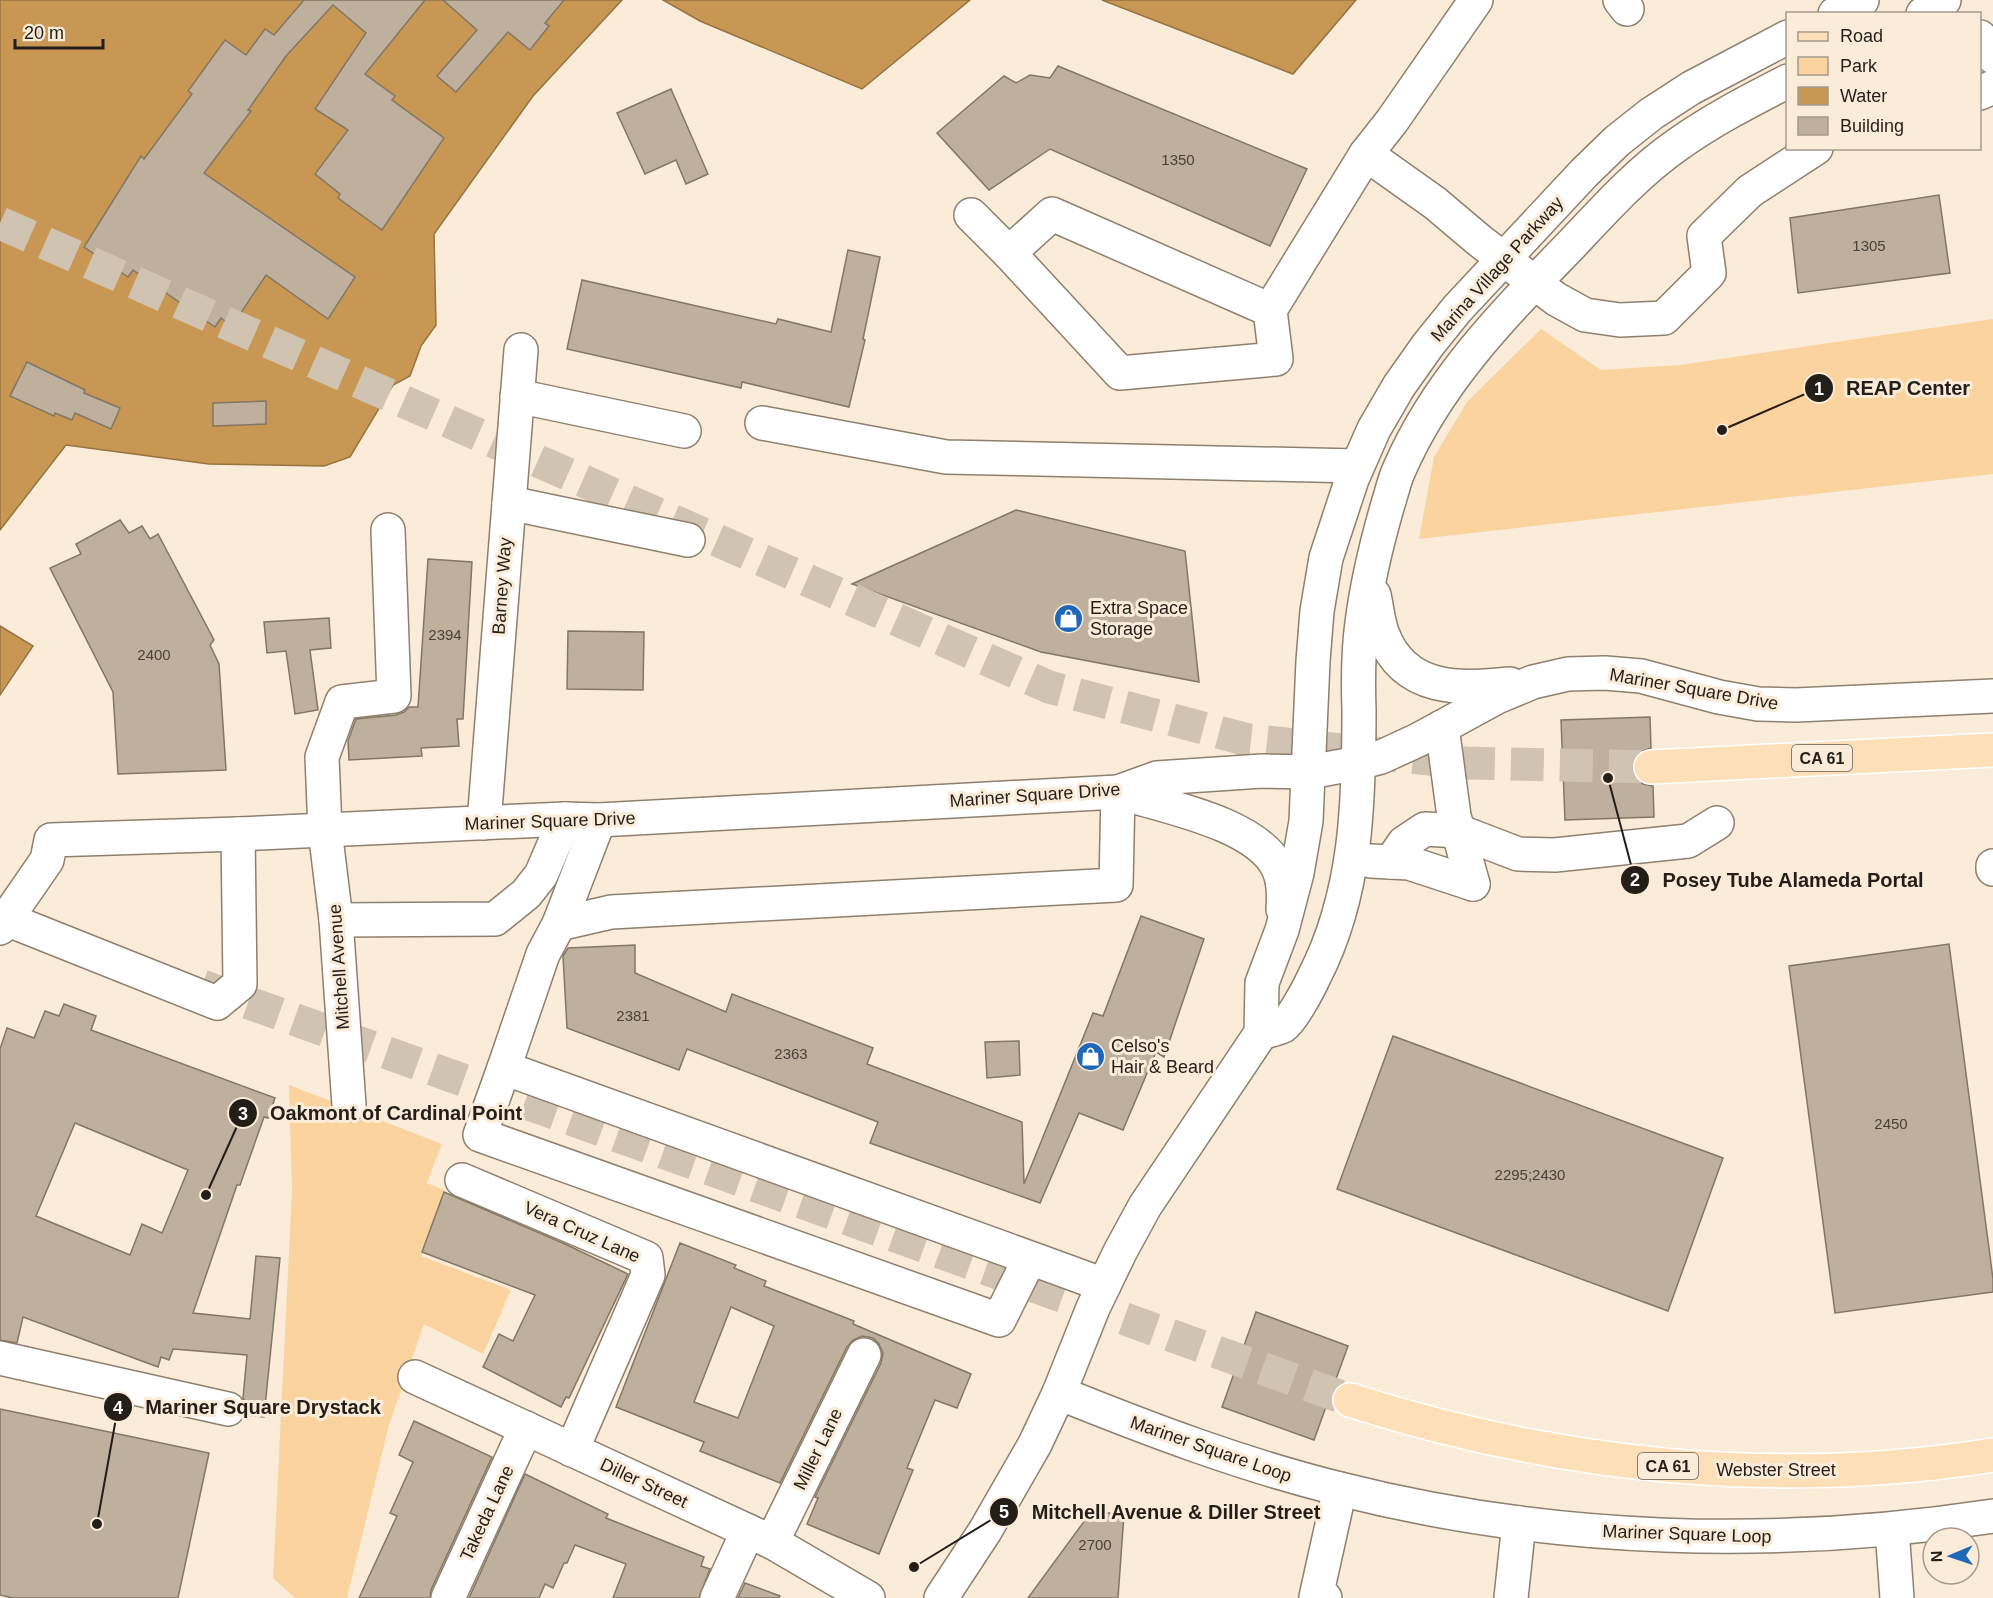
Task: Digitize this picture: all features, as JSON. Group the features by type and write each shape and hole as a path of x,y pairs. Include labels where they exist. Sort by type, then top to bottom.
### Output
{"main road":[{"name":"CA 61","path":"1652,767 1993,750"},
{"name":"Webster Street","path":"1350,1401 1439,1427 1526,1446 1613,1460 1699,1469 1843,1470 1993,1455"}],"street":[{"path":"971,215 1120,373 1276,359 1270,310 1366,154 1392,121 1476,0"},
{"path":"1839,12 1862,0"},
{"path":"1926,12 1944,0"},
{"name":"Marina Village Parkway","path":"1310,772 1313,661 1317,611 1329,548 1357,466 1384,412 1428,345 1457,309 1584,173 1617,141 1651,114 1700,82 1786,38"},
{"path":"1981,39 1993,57"},
{"name":"Marina Village Parkway","path":"1358,763 1362,622 1381,526 1398,473 1413,440 1456,371 1534,283 1643,171 1711,121 1786,82"},
{"path":"1366,154 1435,203 1556,299 1585,315 1620,320 1664,318 1709,273 1704,236 1749,191 1813,150"},
{"path":"1009,253 1052,214 1270,310"},
{"name":"Barney Way","path":"484,823 521,350"},
{"path":"517,396 684,430"},
{"path":"762,423 946,457 1357,466"},
{"path":"509,503 688,540"},
{"name":"Mitchell Avenue","path":"349,1105 336,920 325,830 322,757 342,702 394,696 388,530"},
{"path":"1369,579 1382,634 1393,655 1407,670 1426,681 1446,686 1470,688 1533,682"},
{"name":"Mariner Square Drive","path":"3,924 47,860 51,840 565,819 599,820 1118,792 1157,778 1262,771 1310,772 1381,757 1442,728 1497,697 1533,682 1568,674 1605,673 1641,676 1719,697 1758,704 1796,705 1993,696"},
{"path":"1351,864 1370,861 1409,863 1473,884 1454,816 1442,728"},
{"path":"1261,1033 1284,1026 1305,995 1323,960 1336,926 1348,885 1351,864 1358,763"},
{"path":"941,1598 1012,1486 1059,1393 1104,1285 1145,1206 1261,1033 1262,983 1282,930 1297,873 1306,821 1310,772"},
{"path":"560,924 611,912 1116,885 1118,792 1221,823 1263,847 1278,868 1284,891 1282,930"},
{"path":"336,920 495,920 526,894 540,874 565,819"},
{"path":"599,820 560,924 543,954 480,1135 999,1320 1030,1258"},
{"path":"1390,862 1404,843 1425,829 1458,831 1518,854 1555,855 1688,841 1717,823"},
{"path":"3,924 217,1003 240,984 238,834"},
{"path":"504,1068 1104,1285"},
{"name":"Vera Cruz Lane","path":"462,1180 646,1258 648,1275 572,1450"},
{"name":"Miller Lane","path":"717,1598 760,1537 864,1355"},
{"path":"0,1359 228,1409"},
{"name":"Diller Street","path":"415,1377 760,1537 868,1598"},
{"name":"Mariner Square Loop","path":"1059,1393 1171,1438 1340,1490 1405,1504 1519,1523 1585,1531 1713,1537 1777,1537 1892,1529 1993,1516"},
{"name":"Takeda Lane","path":"448,1598 526,1428"},
{"path":"1325,1598 1316,1597 1340,1490"},
{"path":"1511,1598 1519,1523"},
{"path":"1892,1529 1897,1598"}],"green space":[{"path":"1993,319 1993,474 1419,539 1434,457 1467,402 1541,329 1601,370 1680,365"},
{"path":"289,1085 442,1144 427,1183 444,1190 421,1256 511,1290 483,1354 424,1324 389,1425 347,1598 295,1598 273,1578 292,1190"}],"water":[{"path":"0,0 622,0 533,96 434,234 436,325 421,346 410,376 393,385 350,457 324,466 209,464 66,445 0,530"},
{"path":"663,0 970,0 862,89 700,21"},
{"path":"1102,0 1356,0 1293,74"},
{"path":"0,626 33,646 0,695"}],"building":[{"path":"304,0 425,0 365,74 395,96 392,100 444,138 382,230 338,198 340,194 315,174 348,130 315,109 366,33 333,5 286,56 248,110 251,111 204,173 355,277 328,319 266,275 232,326 221,318 215,327 133,270 128,277 84,247 141,156 144,159 192,94 188,91 225,40 246,55 265,29 274,35"},
{"path":"443,0 564,0 545,23 549,26 530,50 508,32 456,92 437,76 477,30"},
{"path":"1058,66 1307,169 1270,246 1050,149 989,190 937,133 1004,76 1016,83 1030,75 1050,78"},
{"path":"671,89 708,174 686,184 676,160 645,174 617,113"},
{"path":"1939,195 1950,273 1798,293 1790,218"},
{"path":"848,250 880,257 863,339 865,340 849,407 742,382 741,388 567,349 582,280 776,324 778,319 831,332"},
{"path":"27,362 85,390 84,393 120,408 111,429 75,413 72,420 55,413 54,416 10,396"},
{"path":"266,401 266,424 213,426 213,403"},
{"name":"Extra Space Storage","path":"1016,510 1185,551 1199,682 1041,652 852,584"},
{"path":"120,520 129,533 142,526 150,539 158,534 214,640 210,645 219,664 226,770 118,774 113,692 50,568 81,554 76,544"},
{"path":"428,559 472,562 463,719 457,719 459,746 421,748 422,756 349,760 348,741 356,719 396,715 409,707 418,707"},
{"path":"329,618 331,648 310,650 318,710 295,714 286,651 267,653 264,622"},
{"path":"568,631 644,632 643,690 567,689"},
{"path":"1650,717 1651,748 1640,752 1634,759 1632,767 1636,778 1643,784 1653,786 1654,817 1565,820 1561,720"},
{"path":"1141,916 1204,939 1164,1057 1156,1052 1123,1130 1079,1113 1040,1203 870,1143 878,1122 687,1049 679,1070 567,1028 563,956 568,948 635,945 635,973 726,1012 732,994 873,1048 867,1064 1022,1122 1024,1184 1093,1013 1103,1016"},
{"path":"1949,944 1993,1292 1835,1313 1789,966"},
{"path":"64,1004 96,1016 91,1030 275,1098 268,1118 264,1117 240,1185 237,1185 193,1313 250,1319 256,1256 280,1258 264,1417 245,1415 246,1404 243,1398 247,1355 173,1349 169,1360 161,1357 158,1367 23,1317 17,1343 0,1340 0,1049 7,1028 34,1038 45,1011 59,1016","holes":["75,1123 188,1170 162,1233 142,1224 130,1255 36,1216"]},
{"path":"1393,1036 1723,1158 1668,1311 1337,1189"},
{"path":"1019,1041 1020,1075 987,1078 985,1042"},
{"path":"444,1192 628,1274 569,1398 566,1397 561,1407 483,1367 499,1334 513,1341 535,1295 422,1252"},
{"path":"680,1243 736,1265 734,1268 766,1281 764,1286 854,1321 853,1324 971,1374 957,1408 935,1400 907,1468 913,1470 879,1554 807,1524 818,1498 815,1497 881,1363 883,1353 873,1338 862,1336 853,1340 847,1347 780,1483 700,1451 704,1442 616,1407","holes":["731,1307 774,1326 738,1418 694,1402"]},
{"path":"1256,1312 1348,1346 1314,1440 1222,1407"},
{"path":"0,1409 209,1453 178,1598 13,1598 0,1595"},
{"path":"414,1421 492,1457 431,1590 430,1598 359,1598 397,1516 390,1513 413,1462 399,1455"},
{"path":"525,1474 608,1514 606,1518 704,1557 701,1566 710,1569 699,1598 613,1598 626,1564 575,1545 553,1588 545,1584 539,1598 469,1598"},
{"path":"1091,1512 1124,1514 1118,1598 1028,1598"},
{"path":"745,1583 780,1596 779,1598 738,1598"}],"tunnel":[{"path":"0,223 1049,687 1248,740 1466,763 1651,767"},
{"path":"202,986 1350,1400"}],"place":[{"name":"REAP Center","path":"1722,430"},
{"name":"Extra Space Storage","path":"1069,618"},
{"name":"Posey Tube Alameda Portal","path":"1608,778"},
{"name":"Celso's Hair & Beard","path":"1090,1056"},
{"name":"Oakmont of Cardinal Point","path":"206,1195"},
{"name":"Mariner Square Drystack","path":"97,1524"},
{"name":"Mitchell Avenue & Diller Street","path":"914,1567"}]}
